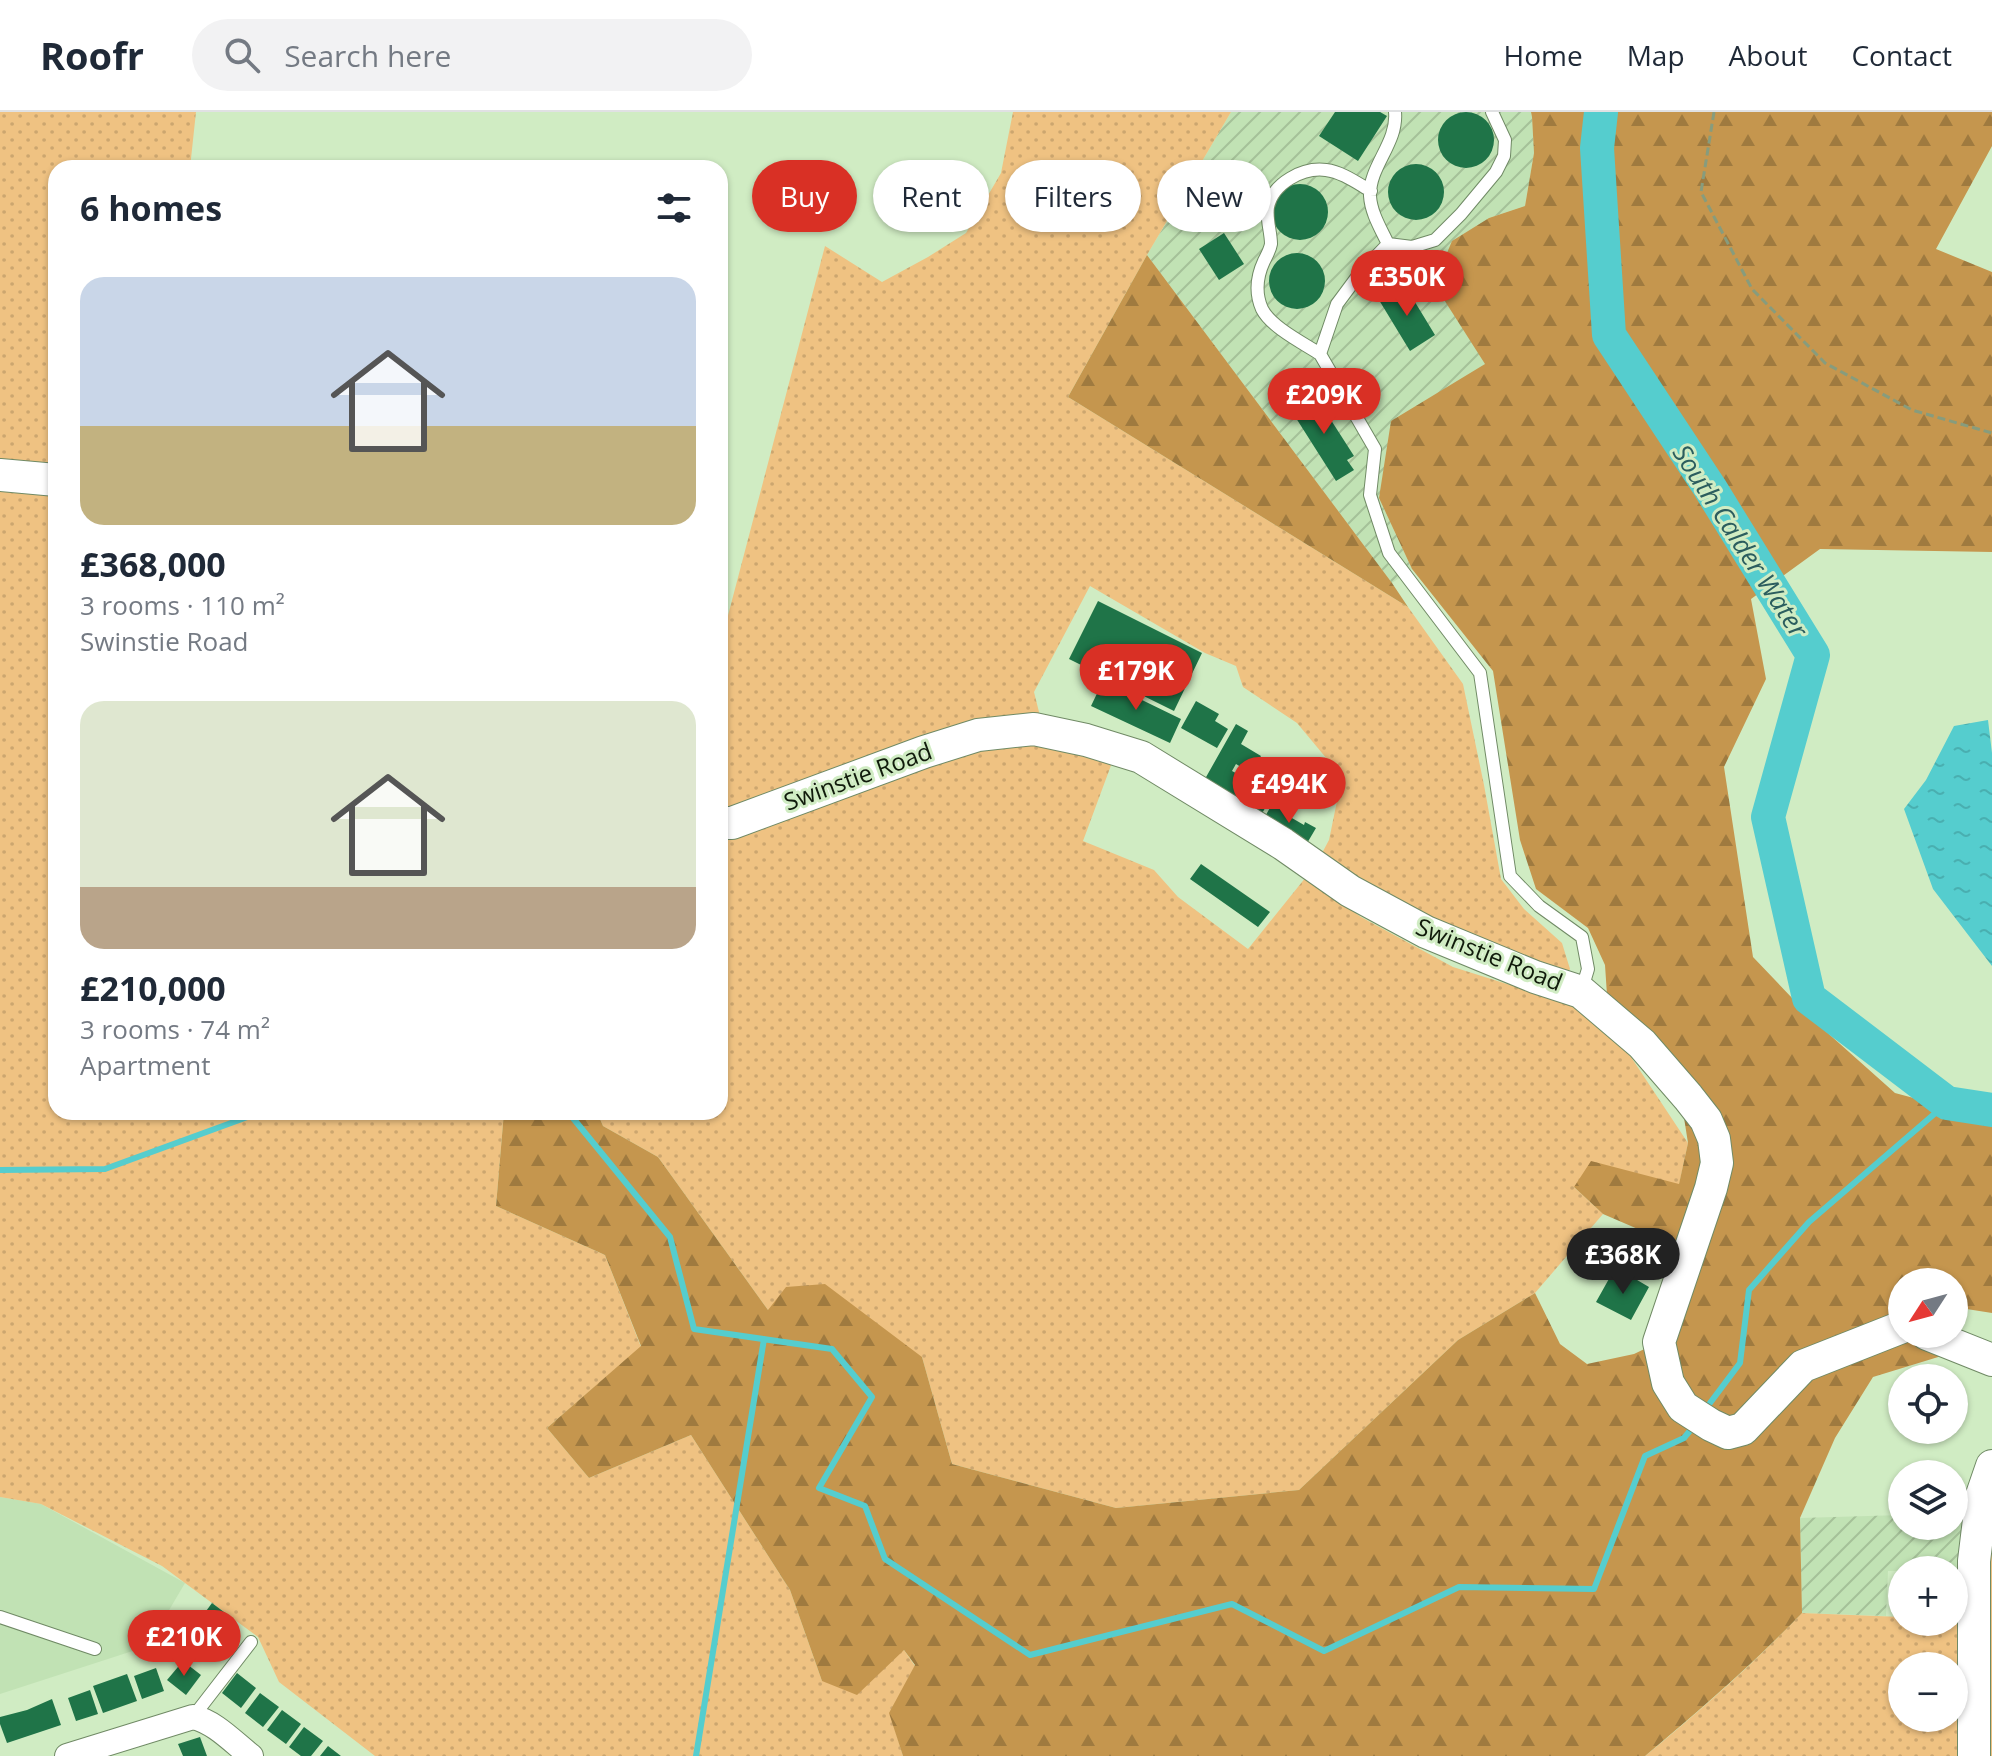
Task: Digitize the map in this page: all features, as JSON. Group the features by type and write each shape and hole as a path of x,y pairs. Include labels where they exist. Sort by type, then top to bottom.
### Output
{"street":[{"path":"0,475 48,479"},
{"name":"Swinstie Road","path":"728,823 978,735 1034,729 1086,740 1141,757 1283,844 1350,891 1426,932 1535,977 1581,992 1642,1044 1688,1097 1706,1120 1714,1139 1717,1163 1659,1342 1668,1383 1683,1407 1728,1433 1743,1429 1803,1366 1888,1333"},
{"path":"1962,1348 1992,1360"},
{"path":"1974,1756 1974,1561 1982,1495 1992,1466"},
{"path":"67,1756 193,1717 212,1725 251,1756"}],"lane":[{"path":"1388,244 1370,198 1372,180 1396,123 1395,112"},
{"path":"1388,244 1412,247 1435,240 1496,172 1504,156 1505,140 1492,112"},
{"path":"1371,191 1348,177 1326,170 1307,172 1288,179 1275,191 1268,206 1271,246 1262,266 1257,290 1263,311 1293,337 1320,354 1375,449 1370,495 1389,553 1480,673 1510,876 1539,906 1582,937 1588,969 1581,992"},
{"path":"1320,354 1337,304 1360,273 1388,244"},
{"path":"0,1617 95,1649"},
{"path":"193,1717 251,1642"}],"path":[{"path":"1714,112 1701,192 1752,289 1825,363 1912,410 1992,433"}],"shaded area":[{"path":"0,112 196,112 191,160 48,160 48,466 0,463"},
{"path":"1013,112 1231,112 1203,160 1157,160 1157,232 1161,232 1068,397 1408,607 1463,684 1501,879 1524,909 1562,943 1570,969 1563,978 1398,907 1321,855 1329,840 1342,777 1297,723 1243,687 1236,666 1205,653 1090,586 1034,692 1041,720 728,807 728,616 825,246 882,282 967,232 989,232 989,194 1001,173"},
{"path":"1231,112 1531,112 1534,153 1525,206 1489,218 1485,364 1379,498 1412,569 1392,583 1147,255 1161,232 1271,232 1271,160 1203,160"},
{"path":"0,485 48,490 48,1120 503,1120 496,1206 605,1255 641,1347 547,1428 589,1478 691,1435 790,1590 822,1681 904,1650 915,1666 890,1713 903,1756 375,1756 279,1682 258,1637 162,1566 41,1504 0,1497"},
{"path":"1004,741 1047,745 1113,760 1083,841 1154,870 1178,897 1248,949 1306,877 1361,917 1453,967 1569,999 1625,1048 1688,1143 1679,1185 1574,1187 1603,1214 1535,1293 1458,1340 1299,1490 1116,1508 952,1464 922,1357 768,1310 658,1157 603,1126 600,1120 728,1120 728,830"},
{"path":"0,1497 41,1504 185,1583 148,1646 0,1694"},
{"path":"1968,1513 1980,1513 1974,1570 1968,1570 1968,1556 1888,1556 1886,1616 1802,1613 1800,1518 1888,1515 1888,1540 1968,1540"},
{"path":"1992,1551 1992,1756 1645,1756 1726,1687 1802,1613 1888,1616 1888,1636 1968,1636 1968,1617 1973,1617 1974,1561"}],"green space":[{"path":"1531,112 1992,112 1992,146 1936,249 1992,272 1992,552 1820,549 1751,599 1766,679 1724,767 1753,957 1812,1019 1895,1093 1992,1119 1992,1313 1968,1309 1968,1268 1888,1268 1888,1348 1934,1348 1948,1354 1915,1364 1888,1364 1888,1372 1873,1377 1835,1438 1800,1518 1802,1613 1726,1686 1645,1756 903,1756 889,1713 915,1665 904,1650 857,1695 822,1681 790,1590 691,1435 589,1478 547,1428 641,1346 605,1255 496,1206 503,1120 600,1120 603,1126 658,1157 768,1310 786,1287 825,1284 922,1357 952,1464 1116,1508 1299,1490 1458,1340 1535,1293 1560,1344 1587,1364 1634,1354 1659,1342 1689,1251 1603,1214 1574,1187 1591,1161 1679,1184 1688,1143 1676,1067 1607,995 1605,965 1588,928 1536,889 1520,840 1493,671 1412,569 1379,498 1391,421 1485,364 1434,284 1452,241 1489,218 1525,206 1534,153"},
{"path":"1147,255 1392,583 1408,607 1068,397"}],"water":[{"path":"1988,720 1992,753 1992,966 1933,889 1904,809 1926,780 1954,726"}],"building":[{"path":"1335,112 1380,112 1387,116 1358,161 1319,136"},
{"path":"1466,112 1486,120 1494,140 1486,160 1466,168 1446,160 1438,140 1446,120"},
{"path":"1416,164 1436,172 1444,192 1436,212 1416,220 1396,212 1388,192 1396,172"},
{"path":"1300,184 1320,192 1328,212 1320,232 1300,240 1280,232 1272,212 1280,192"},
{"path":"1224,233 1244,264 1219,280 1199,249"},
{"path":"1297,253 1317,261 1325,281 1317,301 1297,309 1277,301 1269,281 1277,261"},
{"path":"1404,284 1435,335 1410,351 1379,300"},
{"path":"1313,392 1354,456 1347,460 1354,470 1336,481 1289,407"},
{"path":"1098,601 1202,653 1174,711 1069,659"},
{"path":"1103,681 1181,719 1170,743 1091,706"},
{"path":"1196,701 1219,714 1215,721 1228,729 1217,748 1181,728"},
{"path":"1236,724 1248,731 1241,744 1261,756 1251,773 1236,764 1232,771 1243,777 1236,789 1252,798 1260,784 1274,792 1259,819 1201,786"},
{"path":"1277,805 1286,810 1285,814 1316,828 1306,845 1263,820 1271,806 1275,808"},
{"path":"1201,864 1270,912 1258,927 1190,879"},
{"path":"1610,1277 1622,1284 1625,1278 1630,1281 1632,1277 1649,1287 1631,1320 1596,1302"},
{"path":"212,1603 232,1618 218,1637 198,1622"},
{"path":"197,1626 216,1640 201,1660 182,1645"},
{"path":"183,1661 201,1675 186,1695 167,1680"},
{"path":"156,1668 164,1691 142,1699 134,1676"},
{"path":"237,1673 256,1688 241,1708 222,1693"},
{"path":"127,1674 137,1701 103,1713 93,1686"},
{"path":"90,1690 98,1714 76,1721 68,1698"},
{"path":"260,1693 279,1707 263,1727 245,1713"},
{"path":"52,1699 61,1725 7,1743 0,1717"},
{"path":"282,1710 301,1724 286,1744 267,1730"},
{"path":"304,1727 323,1741 311,1756 301,1756 289,1747"},
{"path":"200,1737 207,1756 183,1756 178,1744"},
{"path":"328,1746 341,1756 320,1756"}],"waterway":[{"name":"South Calder Water","path":"1601,112 1597,148 1609,335 1710,488 1813,655 1768,817 1809,998 1947,1103 1992,1110"},
{"path":"1704,1411 1740,1363 1749,1290 1809,1222 1947,1103"},
{"path":"0,1170 105,1169 239,1120"},
{"path":"575,1120 670,1237 694,1329 832,1349 872,1397 819,1488 865,1506 885,1559 1030,1655 1232,1604 1324,1651 1459,1587 1594,1589 1645,1456 1684,1438 1693,1427"},
{"path":"696,1756 764,1339"}]}
